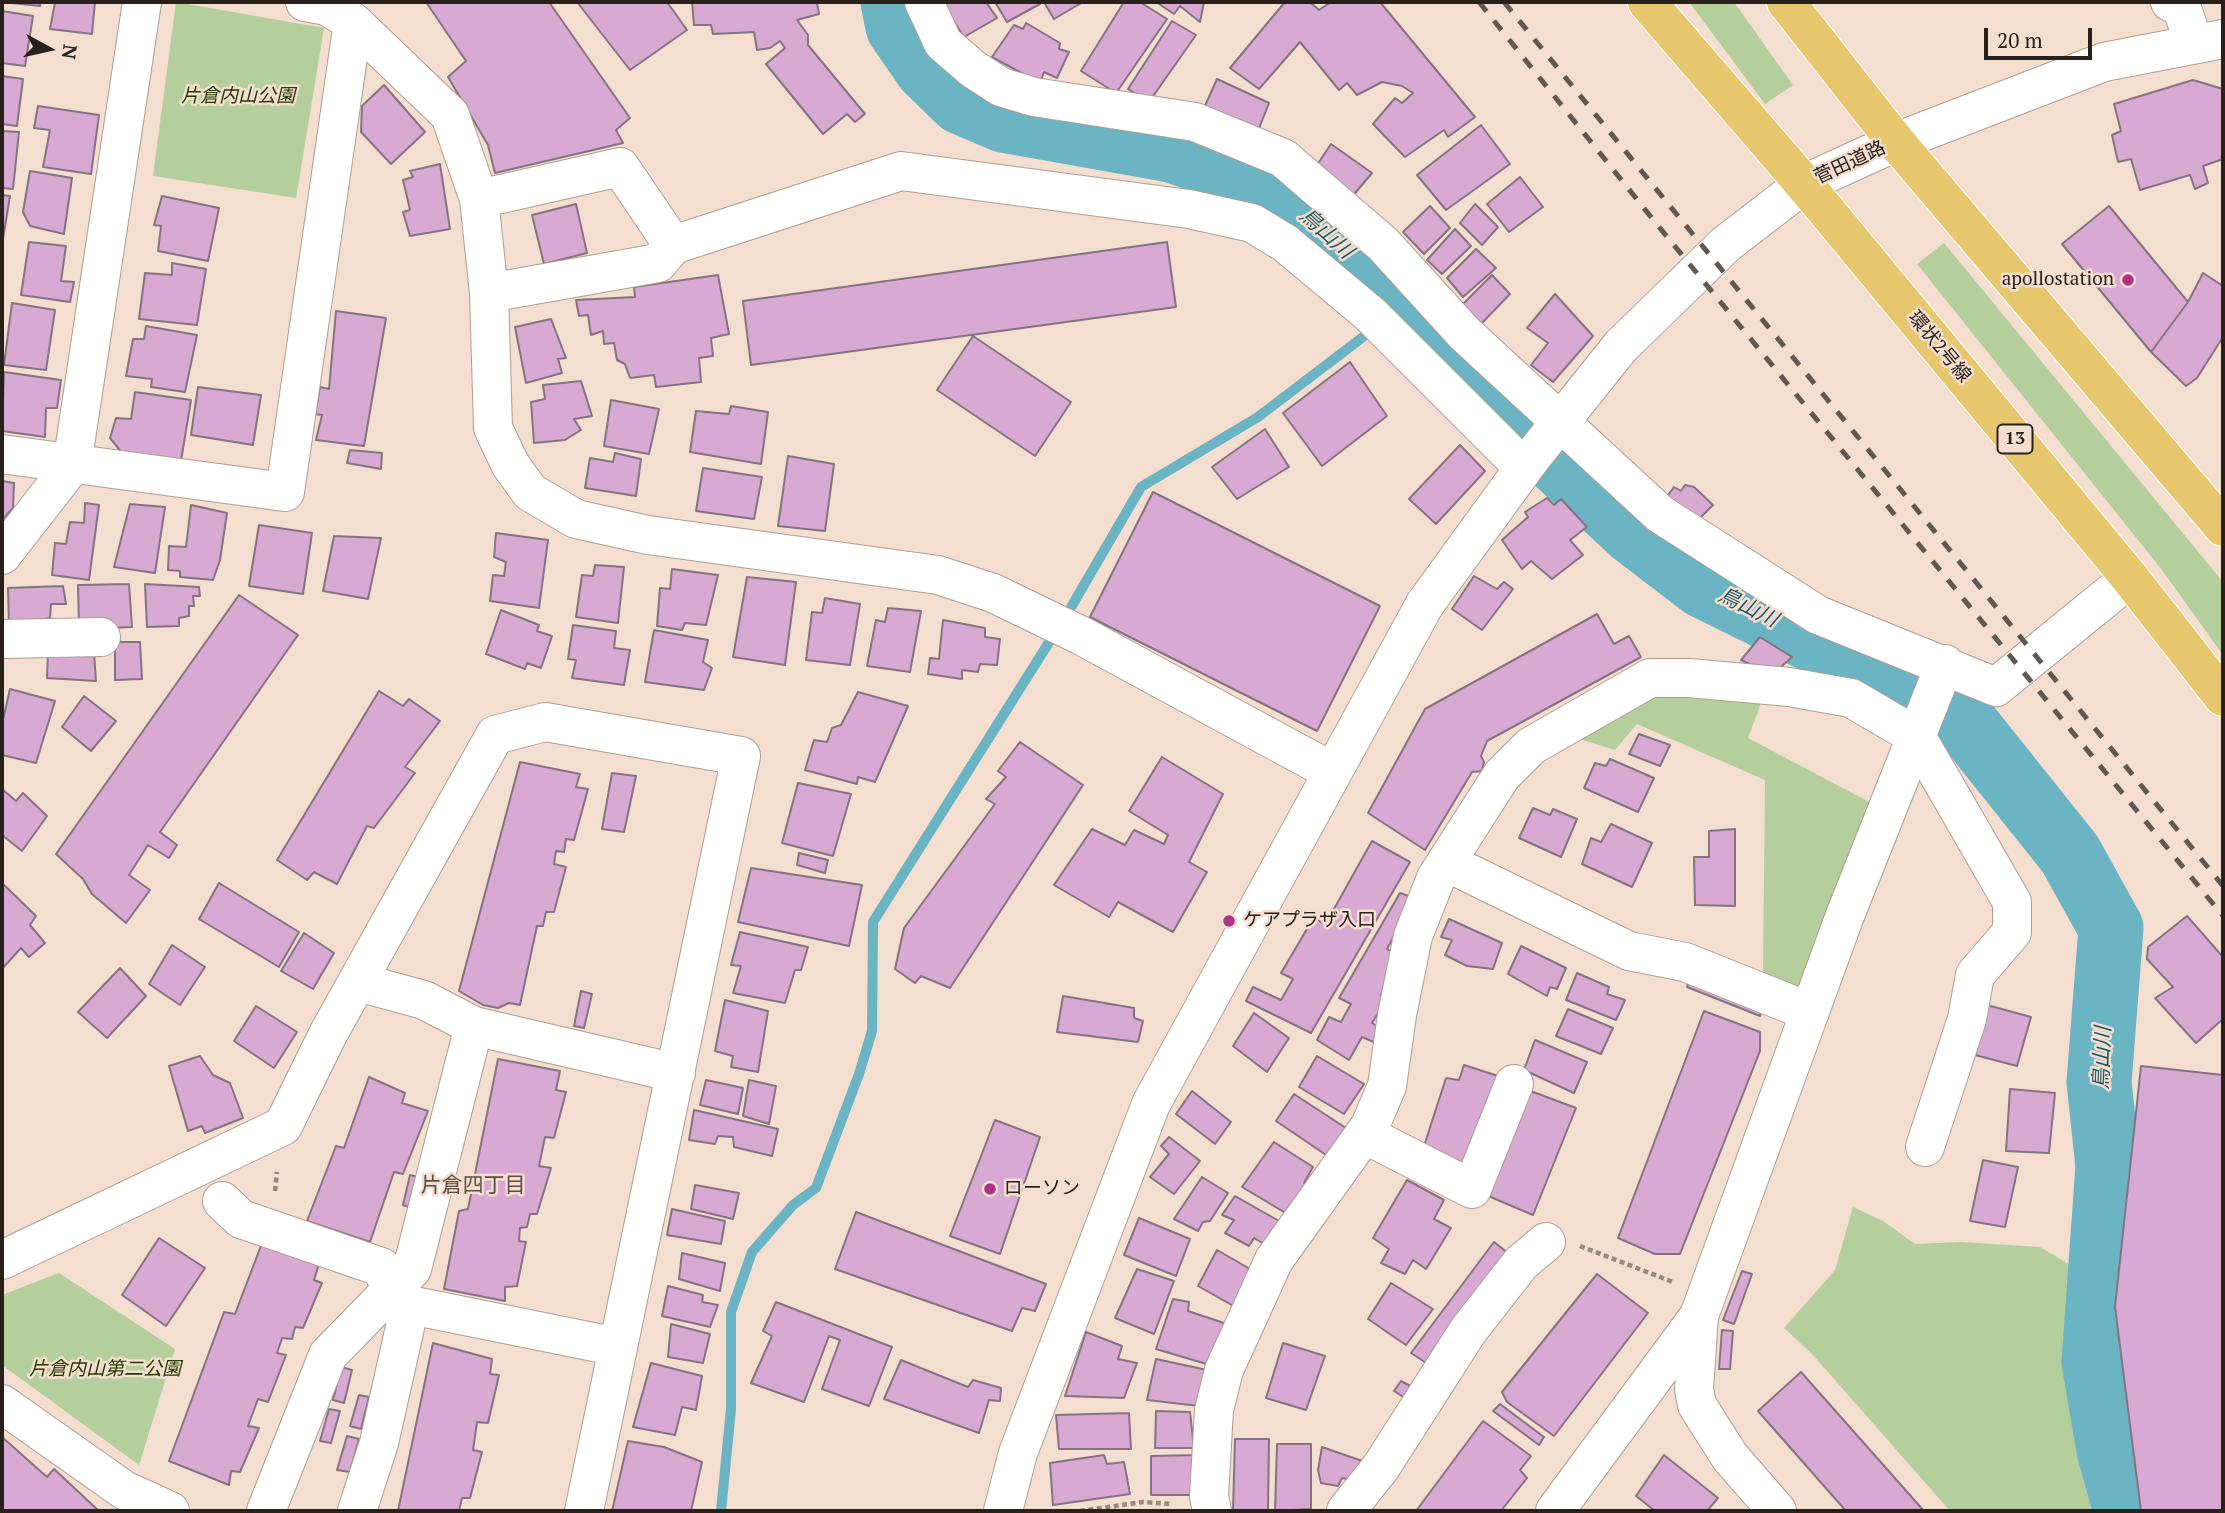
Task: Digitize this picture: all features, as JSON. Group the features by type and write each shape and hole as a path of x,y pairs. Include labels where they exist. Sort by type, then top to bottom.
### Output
{"main road":[{"name":"環状2号線","path":"1647,2 1804,184 2130,578 2223,697"},
{"path":"1786,2 1896,142 2223,527"}],"street":[{"path":"2,555 72,465 142,2"},
{"path":"305,2 327,6 353,22 450,115 479,199 489,292 494,428 510,464 530,492 576,519 648,534 938,575 993,593 1082,636 1331,771"},
{"path":"924,2 943,43 972,69 1001,87 1034,97 1195,122 1283,158 1383,244 1464,333 1559,424 1660,514 1818,615 1878,641 1945,664 1996,687 2130,578"},
{"path":"2170,2 2180,4 2208,41"},
{"path":"2,454 285,492 353,22"},
{"name":"菅田道路","path":"1003,1511 1018,1453 1151,1104 1424,604 1527,464 1630,336 1726,244 1804,184 1896,142 2104,62 2208,41"},
{"path":"479,199 620,167 673,245"},
{"path":"489,292 658,262 673,245 901,171 1189,209 1252,223 1285,243 1379,324 1527,464"},
{"path":"2,639 101,637"},
{"path":"1770,1509 1730,1457 1697,1405 1694,1388 1699,1317 1810,1012 1945,664"},
{"path":"1197,1508 1209,1496 1214,1410 1224,1370 1274,1260 1364,1133 1387,1086 1397,1015 1413,936 1446,862 1502,775 1531,746 1650,678 1689,678 1789,687 1851,698 1916,736 2012,902 2012,932 1975,975 1967,1019 1925,1147"},
{"path":"2,1260 283,1126 358,982 495,735 545,722 741,756 584,1511"},
{"path":"1446,862 1629,951 1685,962 1810,1012"},
{"path":"358,982 424,1000 474,1026 676,1073"},
{"path":"357,1511 379,1443 401,1297 412,1269 474,1026"},
{"path":"1364,1133 1472,1189 1514,1084"},
{"path":"222,1200 241,1219 381,1267 401,1297 618,1347"},
{"path":"1346,1511 1381,1466 1468,1331 1521,1263 1546,1242"},
{"path":"266,1511 328,1355 401,1297"},
{"path":"1555,1511 1699,1317"},
{"path":"2,1404 124,1490 170,1511"}],"path":[{"path":"263,1136 277,1172 272,1230"},
{"path":"1586,1248 1639,1268"},
{"path":"1080,1511 1143,1502 1197,1508"}],"green space":[{"name":"片倉内山公園","path":"176,2 324,28 296,198 153,176"},
{"path":"1689,2 1734,2 1793,85 1765,104"},
{"path":"1944,243 2223,582 2223,655 2162,570 1917,264"},
{"path":"1673,689 1763,698 1748,738 1871,803 1799,988 1763,975 1765,780 1637,724 1615,750 1570,736"},
{"path":"1853,1207 1883,1221 1915,1244 1961,1242 2040,1247 2089,1276 2081,1371 2111,1511 1950,1511 1813,1355 1784,1328 1835,1270"},
{"name":"片倉内山第二公園","path":"59,1273 175,1349 139,1465 2,1365 2,1295"}],"building":[{"path":"2,2 41,2 40,6"},
{"path":"55,2 95,2 92,34 50,29"},
{"path":"426,2 549,2 630,118 616,130 623,143 495,173 488,145 448,77 466,61"},
{"path":"577,2 667,2 687,30 630,70"},
{"path":"692,2 817,2 819,14 797,20 808,35 808,45 865,114 855,122 847,114 823,134 766,64 785,48 780,41 770,48 757,50 754,32 713,34 711,25 694,25"},
{"path":"941,2 986,2 997,18 964,37"},
{"path":"995,2 1039,2 1040,4 1007,22"},
{"path":"1083,2 1054,19 1045,4"},
{"path":"1124,2 1140,2 1167,19 1116,93 1081,71"},
{"path":"1156,2 1204,2 1200,22 1180,6 1174,14"},
{"path":"1285,2 1310,2 1319,10 1331,2 1380,2 1475,117 1448,137 1444,130 1405,157 1373,124 1395,98 1402,103 1413,93 1402,86 1382,82 1357,95 1347,83 1339,90 1300,42 1259,89 1230,68"},
{"path":"2,11 33,16 25,66 2,63"},
{"path":"1172,21 1196,35 1149,102 1128,89"},
{"path":"1026,23 1060,43 1059,49 1069,52 1057,78 1044,72 1040,83 992,57 1014,25 1023,29"},
{"path":"2,76 23,79 17,126 2,124"},
{"path":"1217,79 1269,103 1258,131 1204,108"},
{"path":"2193,80 2223,89 2223,159 2203,166 2208,183 2195,189 2190,175 2140,190 2131,159 2118,162 2112,135 2121,131 2114,104"},
{"path":"384,85 425,132 391,164 361,132 362,106"},
{"path":"38,106 99,115 91,174 43,167 50,130 34,128"},
{"path":"1481,125 1510,164 1446,210 1417,175"},
{"path":"2,131 19,132 13,189 2,188"},
{"path":"1331,144 1372,173 1351,198 1315,168"},
{"path":"440,164 450,229 410,236 403,212 410,210 403,180 413,177 410,171"},
{"path":"30,171 72,178 64,234 30,226 23,212"},
{"path":"1520,177 1543,207 1509,232 1487,204"},
{"path":"2,195 10,196 2,245"},
{"path":"162,196 219,208 208,261 158,251 161,226 154,225"},
{"path":"576,204 587,253 544,264 532,215"},
{"path":"1475,204 1498,227 1482,245 1460,223"},
{"path":"1430,206 1450,228 1424,254 1403,232"},
{"path":"2109,206 2188,302 2151,352 2062,244"},
{"path":"1455,229 1471,246 1442,274 1427,260"},
{"path":"29,242 66,246 61,281 74,282 70,302 21,295"},
{"path":"1167,242 1176,307 751,365 743,301"},
{"path":"1476,249 1496,268 1463,297 1447,278"},
{"path":"172,263 206,269 197,325 139,319 145,273 172,275"},
{"path":"2203,273 2223,286 2223,337 2197,378 2186,386 2151,352 2188,302"},
{"path":"718,275 729,334 711,338 713,356 699,358 701,382 656,387 654,375 630,378 625,364 617,360 614,343 604,344 603,331 591,335 588,315 579,316 576,300 635,297 634,287"},
{"path":"1492,275 1510,294 1481,324 1460,307"},
{"path":"1555,294 1593,336 1553,382 1531,365 1548,343 1527,328"},
{"path":"12,303 55,310 46,370 4,365"},
{"path":"336,311 386,318 364,446 316,440 322,415 315,414 320,387 329,389"},
{"path":"551,319 566,358 558,359 562,373 526,383 515,327"},
{"path":"146,326 197,335 185,392 151,387 152,379 126,376 133,339 144,339"},
{"path":"973,336 1071,402 1035,456 937,390"},
{"path":"1350,362 1387,416 1322,466 1283,413"},
{"path":"4,372 61,380 57,408 46,408 45,437 2,431"},
{"path":"581,381 592,416 574,419 581,430 565,440 534,443 531,402 545,399 543,385"},
{"path":"198,387 261,395 253,445 191,435"},
{"path":"135,392 191,400 181,461 123,454 110,438 116,418 131,419"},
{"path":"611,400 659,409 649,454 604,446"},
{"path":"731,406 768,412 761,464 690,452 696,411 729,414"},
{"path":"1265,429 1289,467 1237,499 1212,467"},
{"path":"1460,445 1485,471 1436,524 1409,499"},
{"path":"350,450 382,453 381,469 347,463"},
{"path":"615,453 641,459 636,496 585,488 590,458 613,462"},
{"path":"788,456 834,464 825,531 778,526"},
{"path":"703,468 762,477 754,519 696,511"},
{"path":"2,481 14,483 13,508 2,520"},
{"path":"1685,485 1694,487 1713,505 1698,520 1666,498 1674,487 1681,491"},
{"path":"1153,492 1380,606 1317,731 1090,617"},
{"path":"1547,498 1554,505 1561,499 1587,527 1570,540 1583,555 1552,579 1531,561 1522,569 1502,540 1528,517 1525,512"},
{"path":"85,503 99,505 89,580 52,575 55,543 66,544 70,522 84,523"},
{"path":"130,504 165,507 155,573 114,567"},
{"path":"191,505 227,513 220,560 213,580 180,577 180,571 168,570 169,546 186,547"},
{"path":"259,525 312,533 303,594 249,586"},
{"path":"496,533 548,540 539,608 490,601 493,575 504,576 506,562 494,557"},
{"path":"334,536 381,538 368,599 323,591"},
{"path":"595,565 624,567 618,623 576,617 582,575 593,576"},
{"path":"672,569 718,575 706,625 685,623 682,630 657,626 660,588 670,589"},
{"path":"1474,576 1497,589 1504,582 1513,589 1482,630 1452,609"},
{"path":"747,577 796,582 785,665 733,657"},
{"path":"129,584 132,627 79,629 78,585"},
{"path":"145,584 199,587 200,596 193,596 194,606 189,606 189,616 179,618 179,626 147,627"},
{"path":"63,586 66,604 51,604 50,618 9,628 8,588"},
{"path":"239,595 298,635 160,832 177,845 169,858 148,845 129,875 150,890 126,923 92,894 83,879 56,854"},
{"path":"825,598 860,604 850,665 806,660 812,612 822,613"},
{"path":"888,608 921,611 910,672 867,666 876,620 885,622"},
{"path":"501,610 539,625 537,631 552,636 541,668 527,663 525,669 486,654"},
{"path":"1597,614 1614,644 1629,636 1641,657 1487,741 1481,756 1484,762 1482,771 1472,772 1425,850 1368,813 1425,709"},
{"path":"943,620 985,628 985,637 1000,639 997,665 980,664 978,672 962,670 962,679 928,674 930,658 939,659"},
{"path":"573,625 616,631 614,648 630,650 624,685 572,678 576,660 568,659"},
{"path":"654,630 708,640 703,662 712,668 704,690 645,682"},
{"path":"1760,637 1792,657 1772,675 1741,660"},
{"path":"115,642 140,642 142,679 115,680"},
{"path":"48,652 94,653 96,681 47,678"},
{"path":"10,689 55,701 36,763 2,755 2,724"},
{"path":"379,691 403,706 409,699 440,721 405,767 415,773 374,828 367,826 337,884 314,872 307,880 277,860"},
{"path":"858,692 908,706 875,782 858,777 857,784 805,770 814,740 827,742 832,728 841,725"},
{"path":"84,696 116,721 91,751 62,727"},
{"path":"1639,734 1670,745 1660,766 1629,754"},
{"path":"1020,742 1083,785 950,988 921,976 915,983 895,969 904,928 995,804 986,799 1006,777 998,771"},
{"path":"1162,757 1223,794 1189,862 1207,872 1173,932 1118,902 1109,917 1054,885 1092,829 1125,845 1134,830 1164,844 1168,835 1129,811"},
{"path":"1610,759 1654,778 1638,812 1584,788 1595,763 1606,766"},
{"path":"520,762 580,774 576,787 588,789 574,840 566,839 564,852 556,851 554,864 566,867 554,912 546,912 543,926 537,926 520,1005 509,1003 498,1008 483,1005 459,991"},
{"path":"612,773 636,776 624,832 602,829"},
{"path":"798,783 851,794 833,856 782,843"},
{"path":"2,789 16,801 23,793 47,816 22,851 2,835"},
{"path":"1533,808 1550,815 1553,809 1577,819 1561,857 1519,838"},
{"path":"1611,824 1652,843 1632,887 1582,864 1591,838 1601,842"},
{"path":"1735,829 1735,906 1695,905 1694,857 1709,857 1709,831"},
{"path":"1372,841 1410,862 1311,1033 1246,1001 1253,987 1281,1000 1293,979 1281,973 1314,917 1325,925"},
{"path":"799,853 828,860 825,873 797,865"},
{"path":"751,868 862,885 849,946 738,922"},
{"path":"2,883 36,916 30,925 45,943 29,957 21,948 2,969"},
{"path":"219,883 299,932 279,967 199,919"},
{"path":"1400,893 1414,898 1387,949 1395,954 1381,995 1387,999 1372,1023 1385,1031 1376,1043 1362,1037 1349,1060 1317,1040 1329,1017 1341,1022 1351,1004 1339,998"},
{"path":"2187,916 2223,957 2223,1019 2196,1043 2155,998 2173,987 2147,959 2148,947"},
{"path":"1449,919 1502,943 1493,969 1467,966 1445,955 1452,940 1441,937"},
{"path":"740,932 808,947 801,970 795,970 785,1003 733,993 741,966 731,965"},
{"path":"304,933 334,953 313,989 281,971"},
{"path":"172,945 205,967 180,1005 149,984"},
{"path":"1521,946 1566,968 1557,989 1550,987 1547,996 1508,974"},
{"path":"120,968 146,996 107,1038 78,1012"},
{"path":"1577,973 1609,987 1607,994 1625,1000 1616,1020 1566,1000"},
{"path":"1689,980 1762,1007 1760,1016 1687,987"},
{"path":"581,991 592,994 584,1028 574,1026"},
{"path":"1063,996 1134,1008 1134,1018 1143,1021 1138,1042 1057,1032"},
{"path":"725,1000 768,1011 758,1072 731,1067 733,1056 715,1051"},
{"path":"1987,1005 2031,1017 2017,1066 1975,1055"},
{"path":"256,1006 297,1032 274,1068 234,1041"},
{"path":"1568,1009 1613,1028 1601,1054 1556,1036"},
{"path":"1704,1011 1760,1032 1760,1051 1680,1254 1655,1254 1618,1238"},
{"path":"1254,1013 1289,1038 1267,1072 1233,1046"},
{"path":"1535,1040 1587,1062 1574,1093 1524,1070"},
{"path":"200,1056 213,1075 230,1083 243,1118 205,1133 202,1126 188,1131 169,1066"},
{"path":"1317,1056 1364,1084 1344,1114 1299,1087"},
{"path":"498,1059 560,1071 556,1090 566,1092 554,1138 545,1137 539,1166 551,1168 537,1214 530,1214 527,1227 520,1228 519,1241 526,1242 517,1286 505,1287 505,1301 444,1289 459,1211 468,1209"},
{"path":"1464,1065 1498,1076 1463,1163 1424,1146 1446,1078 1459,1080"},
{"path":"2141,1066 2223,1075 2223,1511 2141,1511 2115,1307"},
{"path":"369,1077 405,1093 402,1103 428,1111 403,1174 394,1172 370,1242 307,1221 336,1146 344,1148"},
{"path":"706,1080 743,1088 738,1114 700,1105"},
{"path":"749,1080 776,1086 769,1124 743,1116"},
{"path":"2010,1089 2055,1093 2049,1153 2006,1151"},
{"path":"1528,1090 1576,1108 1533,1215 1486,1195"},
{"path":"1192,1091 1231,1122 1215,1144 1176,1114"},
{"path":"1294,1094 1355,1134 1335,1161 1276,1121"},
{"path":"694,1110 778,1129 772,1156 734,1147 733,1137 718,1136 715,1144 689,1140"},
{"path":"995,1120 1040,1137 1000,1254 950,1236"},
{"path":"1169,1137 1200,1161 1174,1194 1150,1177 1169,1154 1161,1146"},
{"path":"1274,1142 1313,1167 1304,1183 1311,1186 1289,1215 1242,1187"},
{"path":"1983,1160 2018,1167 2005,1227 1970,1221"},
{"path":"410,1175 419,1177 412,1208 403,1205"},
{"path":"1202,1177 1228,1193 1210,1221 1203,1222 1198,1231 1174,1219"},
{"path":"1407,1180 1444,1200 1434,1219 1451,1228 1426,1269 1413,1260 1405,1274 1381,1263 1389,1249 1373,1238"},
{"path":"695,1185 739,1193 733,1219 691,1209"},
{"path":"1235,1196 1279,1221 1264,1244 1254,1238 1249,1246 1225,1233 1234,1220 1222,1215"},
{"path":"672,1209 725,1221 721,1244 667,1235"},
{"path":"856,1212 1046,1284 1035,1311 1022,1308 1012,1331 835,1269"},
{"path":"1139,1218 1190,1239 1176,1276 1124,1255"},
{"path":"159,1238 205,1268 166,1326 122,1295"},
{"path":"1494,1242 1508,1253 1434,1368 1411,1353"},
{"path":"262,1243 319,1264 314,1280 322,1283 303,1328 295,1327 292,1339 282,1338 277,1353 286,1355 268,1402 258,1399 248,1426 259,1428 240,1472 231,1471 229,1485 169,1461 224,1312 235,1314"},
{"path":"1217,1250 1257,1273 1237,1308 1198,1286"},
{"path":"682,1253 725,1263 720,1291 679,1279"},
{"path":"1137,1269 1174,1281 1154,1334 1115,1318"},
{"path":"1742,1271 1752,1274 1734,1324 1723,1320"},
{"path":"1597,1274 1648,1313 1554,1436 1507,1402 1502,1392"},
{"path":"1391,1283 1433,1309 1406,1345 1368,1319"},
{"path":"668,1286 703,1295 702,1302 718,1305 710,1327 662,1316"},
{"path":"1173,1299 1189,1302 1188,1311 1227,1324 1210,1365 1156,1349"},
{"path":"776,1302 892,1347 869,1406 822,1389 840,1340 829,1336 804,1402 751,1383 772,1336 763,1331"},
{"path":"671,1324 710,1334 703,1363 668,1357"},
{"path":"1722,1330 1733,1331 1730,1369 1719,1369"},
{"path":"1086,1332 1122,1346 1118,1359 1137,1363 1124,1398 1065,1396"},
{"path":"433,1343 492,1359 490,1374 499,1375 488,1423 477,1422 473,1450 482,1452 470,1498 462,1498 459,1511 398,1511"},
{"path":"1283,1343 1325,1356 1306,1410 1266,1398"},
{"path":"1156,1359 1207,1370 1199,1406 1147,1400"},
{"path":"901,1360 968,1387 973,1380 1001,1388 1000,1401 989,1400 979,1433 884,1399"},
{"path":"651,1363 702,1376 696,1410 682,1407 675,1435 633,1427"},
{"path":"341,1367 352,1370 344,1403 333,1400"},
{"path":"1801,1372 1924,1511 1846,1511 1758,1411"},
{"path":"1401,1381 1416,1389 1408,1400 1394,1391"},
{"path":"359,1395 369,1397 361,1429 350,1426"},
{"path":"1500,1404 1544,1437 1539,1445 1493,1411"},
{"path":"329,1409 340,1411 331,1443 320,1441"},
{"path":"1156,1411 1190,1412 1194,1448 1155,1448"},
{"path":"1129,1413 1131,1449 1059,1449 1056,1415"},
{"path":"1483,1421 1531,1456 1520,1470 1527,1478 1501,1511 1416,1511"},
{"path":"347,1436 359,1439 350,1472 337,1470"},
{"path":"2,1437 47,1477 54,1469 99,1511 2,1511"},
{"path":"1235,1439 1269,1439 1268,1511 1233,1511"},
{"path":"628,1441 664,1447 702,1462 691,1511 612,1511"},
{"path":"1277,1444 1311,1444 1311,1509 1275,1511"},
{"path":"1322,1447 1365,1462 1359,1481 1342,1478 1338,1486 1321,1483 1318,1470"},
{"path":"1104,1455 1107,1464 1124,1462 1130,1494 1053,1505 1050,1463"},
{"path":"1200,1455 1203,1495 1151,1495 1151,1456"},
{"path":"1664,1455 1718,1498 1707,1511 1655,1511 1636,1496"}],"waterway":[{"name":"鳥山川","path":"893,2 898,27 927,69 961,102 1003,120 1171,150 1269,183 1378,281 1433,347 1634,533 1702,585 1955,710 2070,854 2111,928 2099,1082 2108,1166 2094,1362 2109,1450 2126,1511"},
{"path":"721,1511 731,1409 731,1312 752,1252 793,1205 816,1188 859,1074 872,1031 873,922 1070,609 1141,487 1258,417 1401,308"}],"railway":[{"path":"1479,2 1655,222 2223,916"},
{"path":"1504,2 2223,886"}],"place":[{"name":"apollostation","path":"2128,280"},
{"name":"ケアプラザ入口","path":"1229,921"},
{"name":"ローソン","path":"990,1189"}],"district":[{"name":"片倉四丁目","path":"473,1186"}]}
